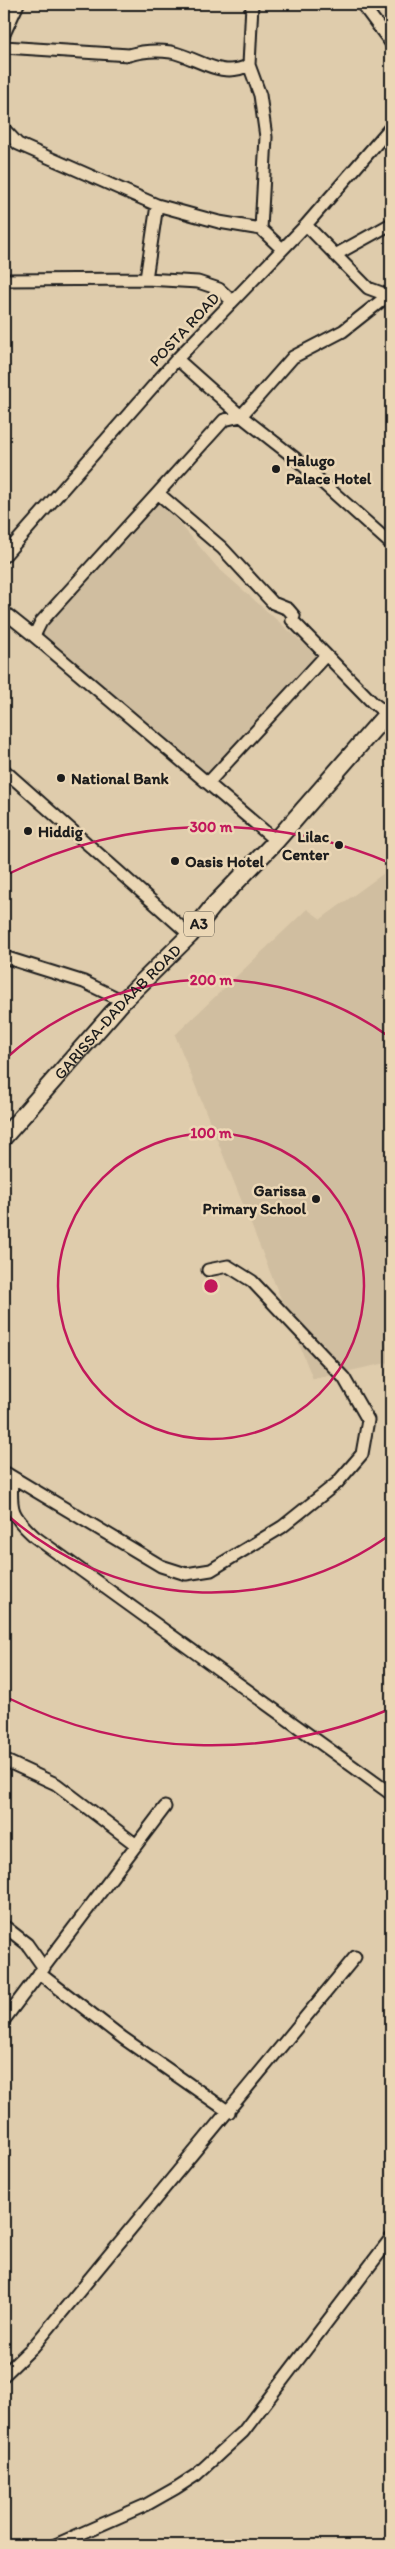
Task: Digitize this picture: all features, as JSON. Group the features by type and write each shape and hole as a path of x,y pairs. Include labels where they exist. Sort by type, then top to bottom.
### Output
{"highway":[{"name":"GARISSA-DADAAB ROAD","path":"4,1137 123,1001 190,935 214,905 276,841 390,716"}],"street":[{"path":"4,34 18,4"},
{"path":"252,4 249,65 260,95 266,137 262,229"},
{"path":"362,4 391,43"},
{"path":"4,47 129,55 143,51 172,52 207,67 229,70 249,65"},
{"name":"POSTA ROAD","path":"4,556 177,359 306,225 391,127"},
{"path":"4,130 18,144 157,205 219,222 262,229 282,249"},
{"path":"146,279 157,205"},
{"path":"334,255 391,224"},
{"path":"306,225 368,288 389,294"},
{"path":"4,280 146,279 208,284 219,289 232,301"},
{"path":"34,636 40,622 159,494 224,420 240,416 293,357 343,331 389,294"},
{"path":"177,359 240,416 296,459 391,544"},
{"path":"159,494 222,548 273,603 288,609 294,616 292,620 372,702 390,716"},
{"path":"4,612 276,841"},
{"path":"208,783 326,655"},
{"path":"4,770 190,935"},
{"path":"4,957 84,982 123,1001"},
{"path":"6,1475 162,1566 186,1574 211,1570 274,1532 337,1483 362,1454 368,1420 344,1378 252,1281 228,1266 208,1270"},
{"path":"6,1475 11,1503 17,1521 35,1537 391,1794"},
{"path":"4,1760 56,1784 135,1844"},
{"path":"4,2020 164,1807"},
{"path":"4,1926 27,1944 42,1970 123,2038 229,2112"},
{"path":"4,2375 34,2346 355,1957"},
{"path":"54,2545 146,2505 196,2475 243,2432 391,2238"}],"shaded area":[{"path":"158,498 217,567 320,658 208,781 35,636"},
{"name":"Garissa Primary School","path":"391,868 391,1362 313,1379 175,1035 307,909 321,919"}],"place":[{"name":"Halugo Palace Hotel","path":"276,469"},
{"name":"National Bank","path":"61,778"},
{"name":"Hiddig","path":"28,831"},
{"name":"Lilac Center","path":"339,845"},
{"name":"Oasis Hotel","path":"175,861"},
{"name":"Garissa Primary School","path":"316,1199"}]}
